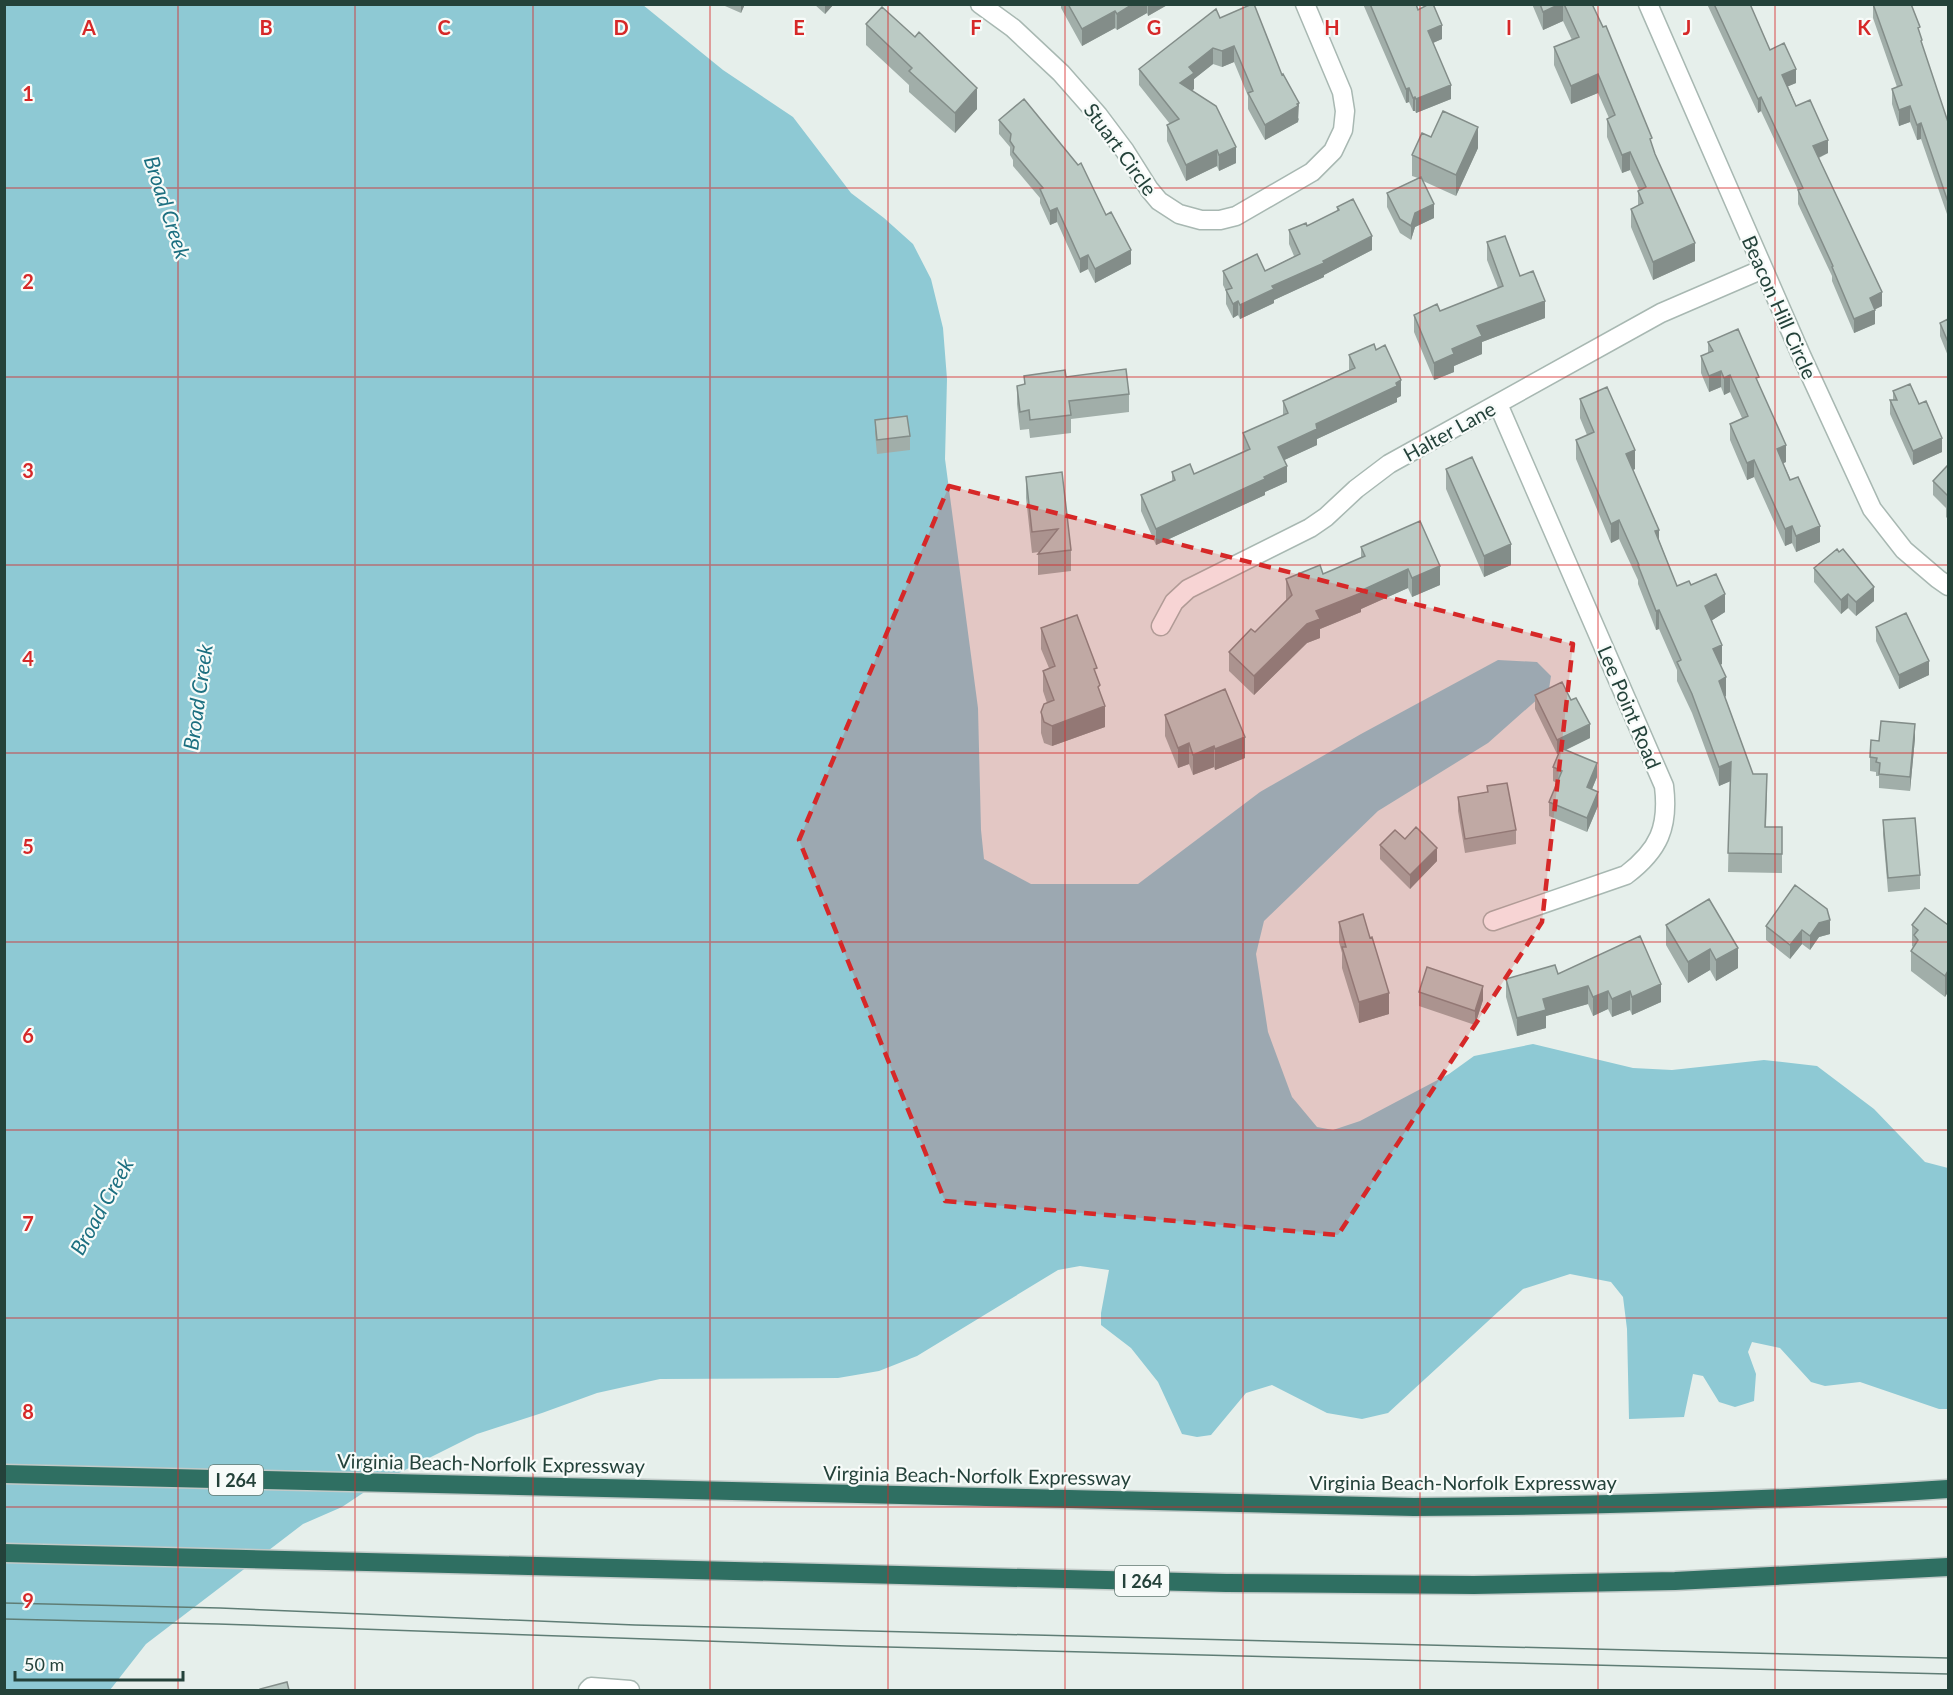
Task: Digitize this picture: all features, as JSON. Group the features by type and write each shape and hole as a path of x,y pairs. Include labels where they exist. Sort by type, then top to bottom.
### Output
{"highway":[{"name":"Virginia Beach-Norfolk Expressway","path":"4,1474 1414,1507 1587,1506 1803,1498 1948,1489"},
{"name":"I 264","path":"4,1553 1226,1582 1474,1585 1675,1581 1948,1567"}],"street":[{"name":"Stuart Circle","path":"984,6 1061,73 1098,115 1159,201 1179,214 1201,220 1221,220 1236,216 1311,172 1333,151 1342,130 1345,111 1342,92 1305,4"},
{"name":"Beacon Hill Circle","path":"1648,4 1763,269 1872,509 1904,550 1948,586"},
{"name":"Halter Lane","path":"1161,626 1174,602 1188,589 1310,528 1389,464 1661,314 1763,269"},
{"name":"Lee Point Road","path":"1493,921 1626,875 1643,862 1655,846 1664,827 1667,807 1664,786 1498,404"},
{"path":"588,1690 591,1687 630,1690"}],"highlighted area":[{"path":"949,486 1573,644 1542,922 1338,1235 945,1201 799,840"}],"water":[{"name":"Broad Creek","path":"5,5 643,5 723,70 793,117 851,193 913,244 931,279 943,328 947,379 945,459 978,708 981,830 984,859 1031,884 1138,884 1260,792 1361,734 1498,660 1537,662 1551,676 1549,689 1488,743 1378,811 1264,921 1256,954 1268,1032 1292,1097 1317,1127 1333,1130 1360,1121 1449,1074 1474,1056 1533,1044 1633,1068 1672,1070 1764,1060 1817,1066 1874,1109 1925,1162 1948,1168 1948,1409 1939,1409 1860,1382 1825,1386 1811,1382 1780,1348 1752,1342 1748,1352 1756,1374 1754,1401 1735,1407 1719,1402 1703,1376 1693,1374 1684,1417 1629,1419 1627,1329 1623,1297 1611,1282 1570,1274 1523,1289 1388,1413 1362,1419 1327,1413 1272,1385 1246,1393 1211,1435 1197,1437 1182,1434 1158,1382 1131,1348 1101,1325 1109,1270 1080,1266 1058,1270 917,1356 879,1371 838,1378 660,1379 597,1393 477,1434 375,1485 342,1507 303,1524 146,1644 110,1690 5,1690"}],"building":[{"path":"1068,4 1133,4 1117,14 1115,11 1082,29"},
{"path":"1254,4 1282,75 1299,103 1298,106 1265,125 1248,93 1253,91 1234,46 1222,51 1213,48 1189,67 1194,73 1180,83 1216,106 1236,147 1219,155 1217,150 1186,165 1167,125 1179,119 1139,69 1216,9 1220,18"},
{"path":"1370,4 1416,4 1418,10 1433,4 1442,25 1428,31 1451,85 1416,99 1413,98 1409,88 1406,89"},
{"path":"1540,4 1560,4 1543,12"},
{"path":"1564,4 1592,4 1603,27 1606,26 1652,138 1650,139 1655,154 1695,243 1653,262 1631,209 1643,203 1638,191 1646,187 1630,152 1622,155 1607,119 1615,115 1598,74 1571,86 1554,47 1579,37"},
{"path":"1714,4 1750,4 1770,50 1784,43 1796,69 1782,75 1796,106 1810,100 1828,140 1813,146 1882,292 1870,298 1875,310 1854,319 1833,266 1798,190 1803,188 1761,97 1758,99"},
{"path":"1873,4 1911,4 1920,27 1918,28 1921,41 1948,122 1948,202 1921,123 1917,125 1910,106 1899,110 1892,89 1902,85"},
{"path":"882,7 915,37 919,32 977,88 955,113 909,71 912,68 866,24"},
{"path":"1024,99 1078,165 1081,163 1106,215 1111,212 1131,250 1095,269 1088,255 1080,259 1057,208 1050,211 1040,189 1043,188 1013,152 1011,134 999,120"},
{"path":"1443,111 1478,127 1456,175 1412,155 1422,133 1431,137"},
{"path":"1421,177 1434,204 1415,213 1411,226 1400,219 1387,193"},
{"path":"1353,199 1372,236 1323,261 1324,263 1272,286 1274,289 1240,305 1238,301 1233,304 1226,290 1232,288 1223,271 1257,254 1265,271 1300,254 1289,230 1306,223 1307,226 1339,210 1337,207"},
{"path":"1505,236 1520,276 1533,271 1545,301 1477,326 1482,336 1452,349 1454,354 1434,363 1414,315 1437,304 1440,311 1503,286 1487,242"},
{"path":"1948,319 1948,342 1940,323"},
{"path":"1738,329 1759,377 1756,378 1786,445 1777,449 1790,480 1798,477 1820,526 1796,536 1792,526 1785,529 1754,460 1747,463 1730,424 1748,416 1730,375 1724,378 1721,371 1709,376 1701,356 1713,351 1708,342"},
{"path":"1374,344 1376,350 1385,345 1401,380 1396,383 1397,386 1316,424 1317,429 1278,447 1287,466 1264,477 1265,479 1156,529 1141,495 1175,480 1172,472 1190,464 1194,474 1250,449 1243,433 1288,413 1283,401 1355,368 1349,355"},
{"path":"1126,369 1129,394 1069,401 1071,415 1030,420 1029,410 1020,412 1017,386 1025,384 1024,376 1065,370 1066,377"},
{"path":"1910,384 1919,404 1926,401 1942,438 1913,451 1890,400 1897,400 1893,391"},
{"path":"1607,387 1635,450 1626,454 1659,530 1655,531 1677,586 1689,581 1691,585 1716,574 1725,594 1705,606 1722,645 1713,649 1726,677 1719,681 1753,774 1767,774 1765,827 1782,827 1782,854 1728,853 1731,762 1719,767 1692,694 1677,662 1681,660 1659,610 1656,611 1619,520 1611,524 1576,440 1594,432 1580,399"},
{"path":"907,416 910,436 877,440 875,420"},
{"path":"1472,457 1511,544 1484,556 1446,469"},
{"path":"1948,465 1948,496 1933,481"},
{"path":"1062,472 1071,550 1038,554 1058,529 1032,532 1026,477"},
{"path":"1420,521 1440,566 1412,578 1408,569 1360,591 1361,593 1316,611 1320,619 1307,624 1254,676 1229,652 1251,629 1255,632 1292,595 1286,579 1320,565 1323,574 1365,556 1361,547"},
{"path":"1837,549 1839,552 1843,549 1874,587 1856,602 1848,594 1841,600 1814,568"},
{"path":"1906,613 1929,661 1899,675 1876,627"},
{"path":"1077,615 1097,668 1094,669 1105,706 1052,726 1044,722 1041,712 1044,704 1054,700 1043,671 1055,666 1041,628"},
{"path":"1562,682 1571,700 1576,698 1590,724 1557,740 1535,695"},
{"path":"1225,689 1245,737 1193,755 1189,743 1178,748 1165,715"},
{"path":"1881,721 1915,724 1910,777 1879,774 1880,763 1876,762 1877,758 1870,757 1871,740 1879,741"},
{"path":"1561,748 1597,763 1587,787 1598,792 1587,818 1549,802 1562,771 1553,767"},
{"path":"1507,783 1516,830 1465,839 1458,797 1488,792 1487,786"},
{"path":"1915,818 1920,875 1888,878 1883,820"},
{"path":"1416,827 1437,848 1410,875 1380,845 1395,830 1405,839"},
{"path":"1795,885 1827,909 1830,920 1819,923 1810,936 1802,930 1790,945 1766,926"},
{"path":"1709,899 1738,948 1716,960 1710,949 1688,962 1666,925"},
{"path":"1925,908 1948,925 1948,971 1945,976 1911,951 1918,940 1914,935 1918,930 1912,925"},
{"path":"1363,914 1389,993 1359,1002 1342,947 1346,947 1339,922"},
{"path":"1640,936 1661,984 1632,997 1630,991 1612,999 1608,991 1593,997 1588,986 1543,999 1546,1010 1517,1018 1506,979 1555,965 1558,974"},
{"path":"1427,967 1483,986 1475,1011 1419,992"},
{"path":"287,1682 289,1690 260,1690 260,1689"}],"tram line":[{"path":"4,1603 220,1608 635,1625 1948,1658"},
{"path":"4,1619 218,1624 847,1646 1948,1674"}]}
